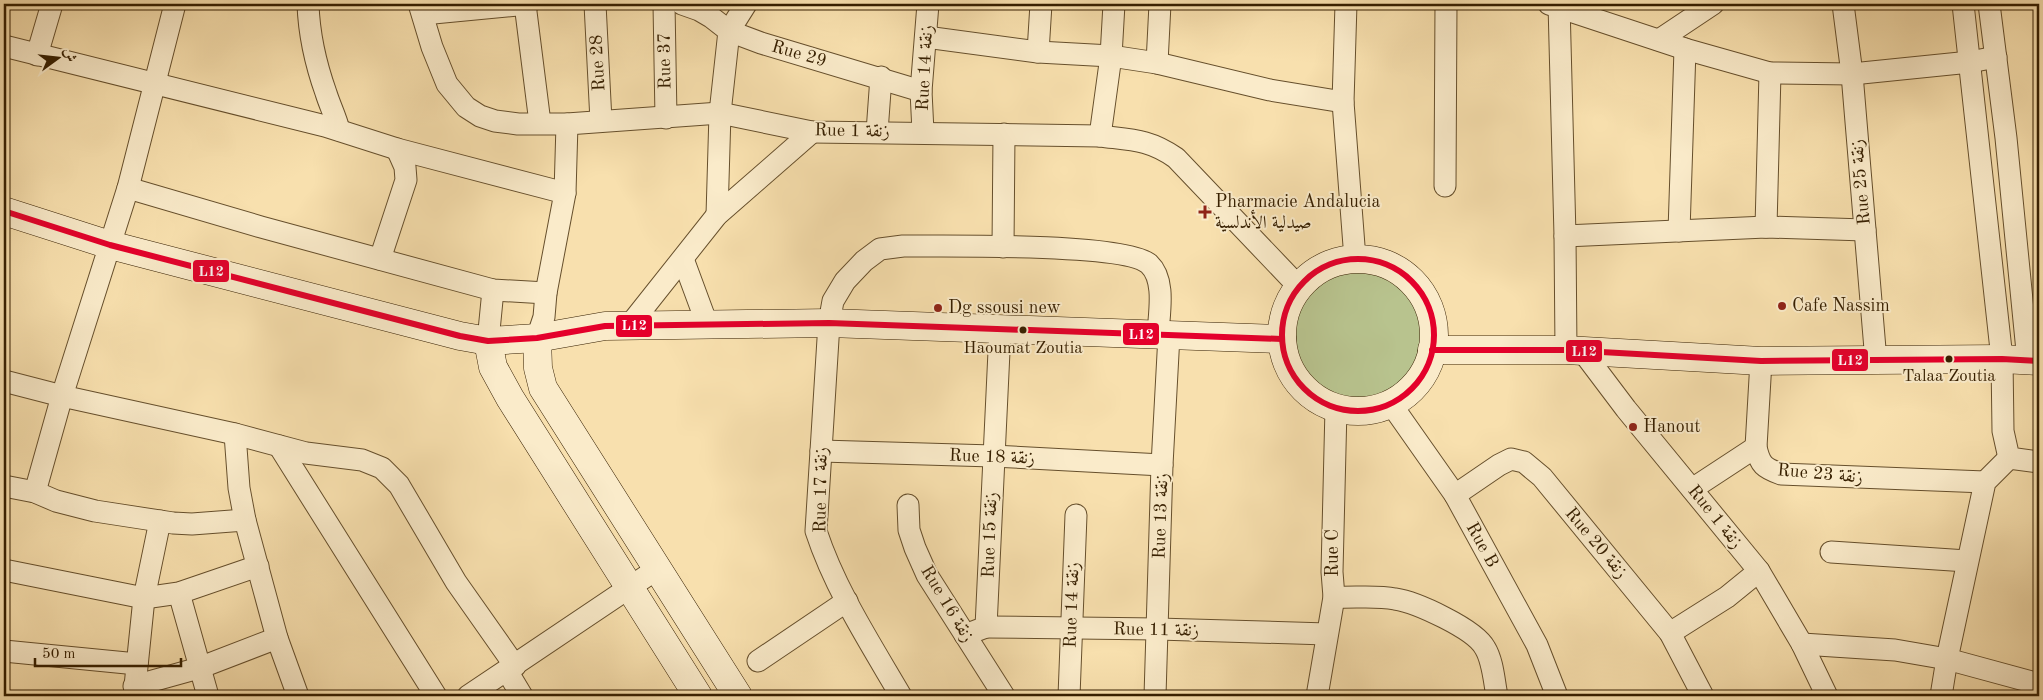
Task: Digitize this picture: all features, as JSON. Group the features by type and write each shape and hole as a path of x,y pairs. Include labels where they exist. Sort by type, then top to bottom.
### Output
{"street":[{"path":"37,55 52,4"},
{"path":"35,492 62,396 128,188 176,4"},
{"path":"308,4 314,50 325,93 336,117 339,130"},
{"path":"421,9 526,4 540,123"},
{"name":"Rue 28","path":"595,4 601,121"},
{"name":"Rue 37","path":"664,4 666,118"},
{"path":"717,215 720,113 729,32 746,4"},
{"name":"Rue 14 زنقة","path":"923,132 921,91 928,4"},
{"path":"1038,52 1041,4"},
{"path":"1100,136 1111,56 1114,4"},
{"path":"1157,63 1160,4"},
{"path":"1346,4 1343,102 1355,259"},
{"path":"1445,186 1446,4"},
{"path":"1659,40 1713,4"},
{"name":"Rue 25 زنقة","path":"1843,4 1852,74 1876,361"},
{"path":"1963,4 1970,62 2023,360"},
{"path":"1988,4 2006,138 2023,360 2003,431 2008,458"},
{"path":"1574,351 1565,236 1556,5 1685,49 1770,73 1852,74 1970,62 1996,57"},
{"name":"Rue 29","path":"694,6 729,32 921,91"},
{"name":"Rue 1 زنقة","path":"421,9 432,47 447,84 466,107 480,116 495,121 518,124 567,124 720,113 812,132 923,132 1100,136 1148,142 1176,158 1299,287"},
{"path":"926,37 1038,52 1111,56 1157,63 1270,90 1343,102"},
{"path":"4,46 339,130 398,149 566,193"},
{"path":"1679,231 1685,49"},
{"path":"1766,227 1770,73"},
{"path":"877,132 881,78"},
{"path":"567,124 566,193 546,293 544,317 537,338 538,368 543,388 738,696"},
{"path":"629,326 717,215 812,132"},
{"path":"1003,247 1004,134"},
{"path":"380,259 406,180 405,167 398,149"},
{"path":"128,188 261,227 493,290 546,293"},
{"path":"4,211 110,245 460,336 488,341 537,338 604,326 829,323 1282,339"},
{"path":"1565,236 1766,227 1865,230"},
{"name":"Rue 17 زنقة","path":"901,696 847,601 824,556 816,531 829,323 833,301 845,281 864,261 880,249 903,246 1003,247"},
{"name":"Rue 13 زنقة","path":"1003,247 1101,250 1135,256 1148,264 1155,274 1164,334 1155,696"},
{"path":"683,258 707,324"},
{"path":"1355,259 1374,261 1392,268 1409,279 1421,294 1430,312 1434,331 1432,350 1427,367 1418,382 1405,395 1391,404 1373,410 1354,411 1336,408 1312,395 1293,374 1285,357 1282,339 1283,320 1289,302 1299,287 1310,276 1324,267 1355,259"},
{"path":"493,290 488,341 493,368 698,696"},
{"name":"Rue 15 زنقة","path":"986,627 1000,330"},
{"path":"1432,350 1574,351 1760,361 2023,360"},
{"name":"Rue 1 زنقة","path":"1574,351 1626,409 1759,571 1802,644 1827,696"},
{"name":"Rue 23 زنقة","path":"1760,361 1756,447 1759,459 1766,468 1781,474 1985,482"},
{"path":"4,381 62,396 235,434 306,453 372,463 390,475 399,485 456,582 511,668 522,696"},
{"name":"Rue B","path":"1391,404 1455,495 1537,645 1556,696"},
{"name":"Rue C","path":"1323,693 1327,634 1334,597 1332,572 1336,408"},
{"path":"235,434 239,488 245,520 277,638 298,696"},
{"path":"279,446 436,696"},
{"path":"1692,490 1756,447"},
{"name":"Rue 18 زنقة","path":"821,451 993,456 1162,466"},
{"path":"2008,458 2039,462"},
{"path":"1941,696 1967,561 1985,482 2008,458"},
{"name":"Rue 20 زنقة","path":"1455,495 1511,459 1524,462 1542,477 1670,633 1703,696"},
{"path":"4,486 35,492 95,511 160,521 192,524 245,520"},
{"name":"Rue 16 زنقة","path":"908,505 909,530 927,575 1004,696"},
{"name":"Rue 14 زنقة","path":"1069,696 1076,514"},
{"path":"160,521 144,598 134,691 277,638"},
{"path":"1831,552 1967,561"},
{"path":"4,570 144,598 179,592 258,566"},
{"path":"468,696 657,569"},
{"path":"1670,633 1727,597 1759,571"},
{"path":"179,592 208,696"},
{"path":"1334,597 1395,599 1415,605 1466,629 1486,649 1497,696"},
{"path":"758,661 847,601"},
{"path":"965,635 986,627"},
{"name":"Rue 11 زنقة","path":"986,627 1158,629 1327,634"},
{"path":"1802,644 1895,650 1947,659 2039,684"},
{"path":"4,651 136,664"}],"green space":[{"path":"1356,269 1381,274 1393,280 1411,298 1417,310 1422,335 1417,360 1411,372 1393,390 1381,396 1356,401 1331,396 1319,390 1301,372 1295,360 1290,335 1295,310 1301,298 1319,280 1331,274"}],"transit line":[{"name":"L12","path":"4,211 110,245 460,336 488,341 537,338 605,326 829,323 1282,339"},
{"name":"L12","path":"1358,259 1387,265 1400,272 1411,282 1421,293 1428,306 1434,335 1428,364 1421,377 1411,388 1400,398 1387,405 1358,411 1329,405 1316,398 1305,388 1295,377 1288,364 1282,335 1288,306 1295,293 1305,282 1316,272 1329,265 1358,259"},
{"name":"L12","path":"1432,350 1566,350 1761,361 2002,359 2039,361"}],"place":[{"name":"Pharmacie Andalucia صيدلية الأندلسية","path":"1205,212"},
{"name":"Cafe Nassim","path":"1782,306"},
{"name":"Dg ssousi new","path":"938,308"},
{"name":"Haoumat Zoutia","path":"1023,330"},
{"name":"Talaa Zoutia","path":"1949,359"},
{"name":"Hanout","path":"1633,427"}]}
